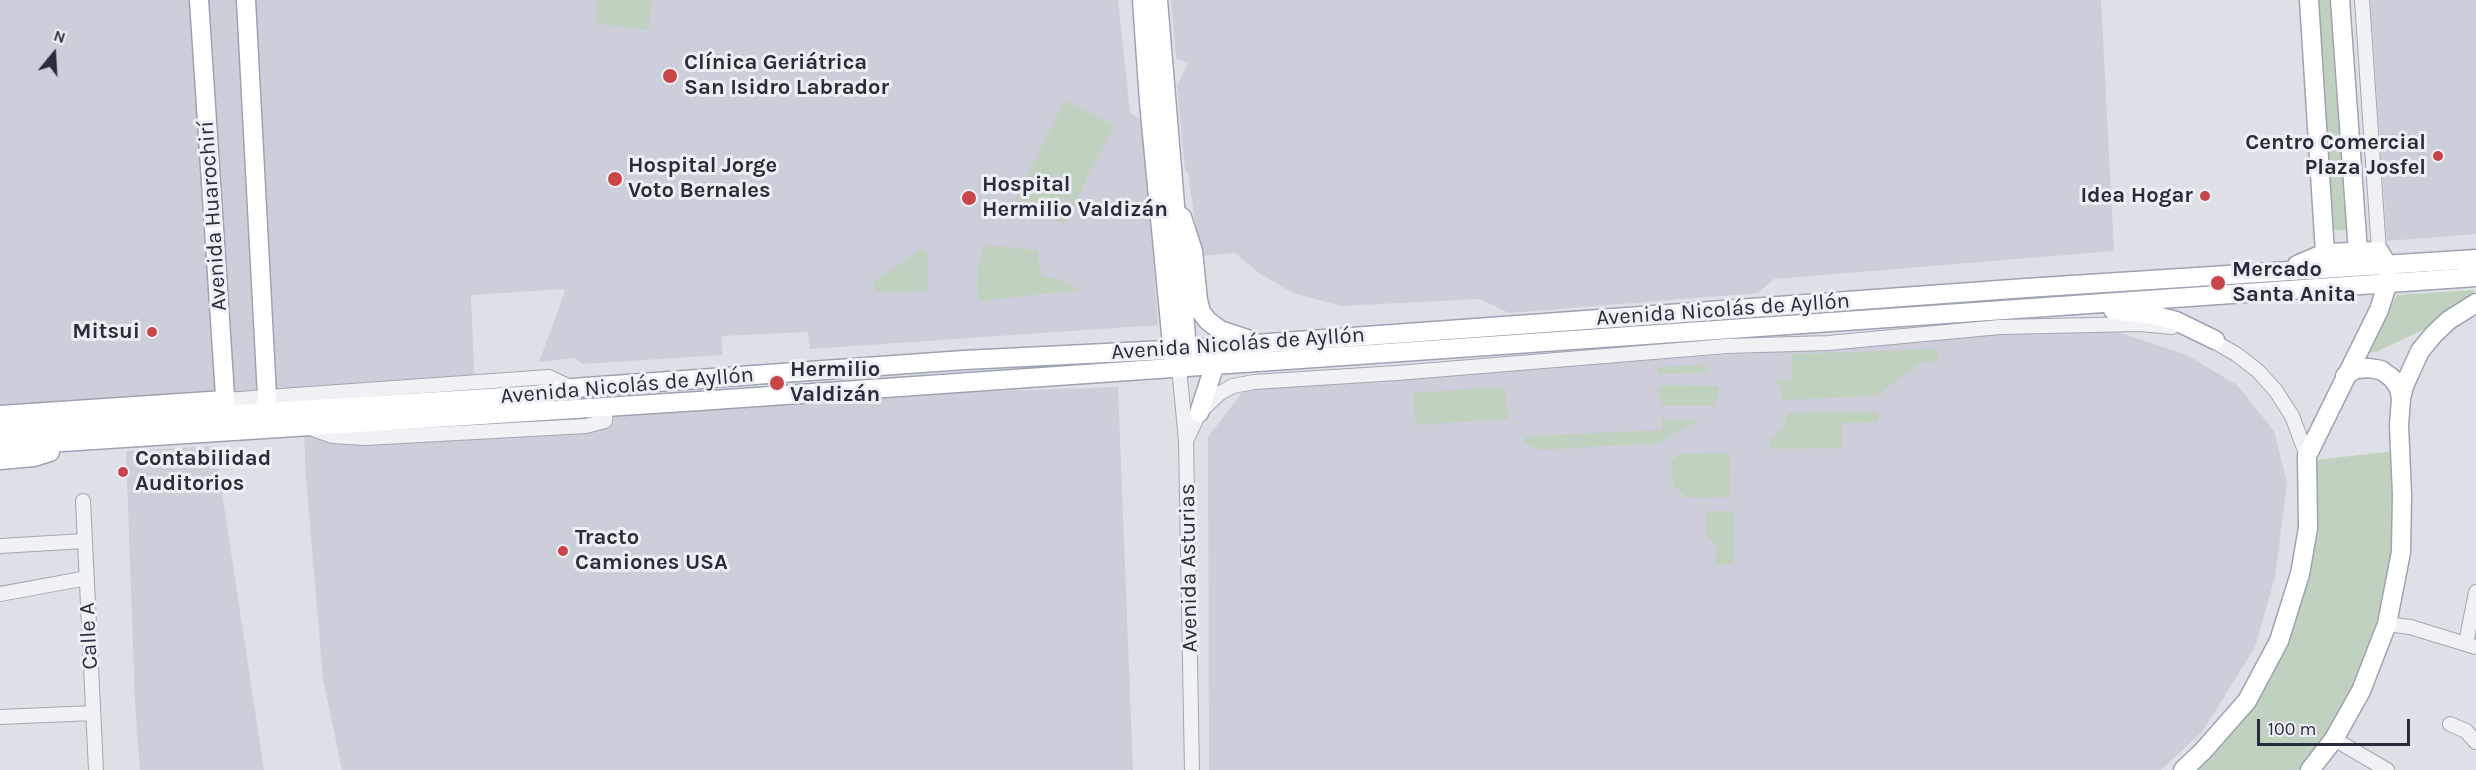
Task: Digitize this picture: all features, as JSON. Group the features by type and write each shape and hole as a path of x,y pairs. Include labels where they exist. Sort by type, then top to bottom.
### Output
{"main road":[{"name":"Avenida Huarochirí","path":"199,0 226,416"},
{"name":"Avenida Huarochirí","path":"246,0 266,413"},
{"path":"1142,0 1149,102 1179,349"},
{"path":"1158,0 1174,200 1179,367"},
{"path":"2309,0 2325,253"},
{"path":"2340,0 2358,252"},
{"path":"1174,200 1188,232 1202,312 1208,321 1220,330 1233,336 1267,343"},
{"path":"2183,770 2247,701 2279,641 2300,574 2307,536 2309,481 2307,456 2379,310 2385,266 2358,252 2325,253 2282,270"},
{"name":"Avenida Nicolás de Ayllón","path":"0,429 536,395 572,388 976,359 1179,349 2282,270 2385,266 2476,259"},
{"name":"Avenida Nicolás de Ayllón","path":"266,413 308,427 405,403 605,413 1215,364 2070,304 2385,266 2476,277"},
{"path":"2400,399 2414,362 2433,334 2449,320 2476,303"},
{"path":"2070,304 2153,315 2176,321 2215,340"},
{"path":"1199,413 1215,364"},
{"path":"2310,770 2334,739 2361,691 2387,624 2401,552 2398,388 2392,378 2381,370 2356,369 2345,376"},
{"name":"Avenida Nicolás de Ayllón","path":"0,415 226,416"},
{"name":"Avenida Nicolás de Ayllón","path":"0,447 95,439 226,416"},
{"path":"0,460 34,457 95,439"}],"street":[{"path":"2362,0 2385,266"},
{"name":"Avenida Nicolás de Ayllón","path":"1199,413 1220,393 1233,386 1254,382 1397,373 1727,346 1828,343 2000,327 2141,324 2175,328 2215,340 2258,371 2276,391 2292,416 2307,456"},
{"name":"Avenida Asturias","path":"1179,367 1186,441 1192,770"},
{"name":"Avenida Nicolás de Ayllón","path":"405,403 549,377 572,388"},
{"name":"Avenida Nicolás de Ayllón","path":"308,427 332,436 365,438 586,426 605,413"},
{"path":"1186,441 1199,413"},
{"name":"Calle A","path":"83,501 96,770"},
{"path":"0,546 85,541"},
{"path":"0,594 87,578"},
{"path":"2387,624 2410,627 2471,645 2476,592"},
{"path":"0,717 93,713"},
{"path":"2450,724 2466,731 2476,742"},
{"path":"2334,739 2386,770"}],"shaded area":[{"path":"0,0 1118,0 1130,113 1143,120 1158,325 810,349 808,332 721,336 723,355 582,364 575,358 539,362 565,291 563,289 471,295 474,371 494,408 1118,387 1133,770 342,770 323,679 306,478 302,391 0,409"},
{"path":"1171,0 2101,0 2114,251 1774,279 1758,293 1509,313 1480,299 1341,306 1293,293 1259,273 1235,253 1200,256 1188,173 1185,171 1177,86 1188,63 1176,58"},
{"name":"Centro Comercial Plaza Josfel","path":"2370,0 2476,0 2476,234 2387,241"},
{"path":"2102,327 2187,355 2237,385 2274,431 2287,483 2275,577 2255,647 2202,732 2161,770 1209,770 1208,437 1244,390"},
{"path":"215,446 264,770 140,770 135,701 126,451"}],"green space":[{"path":"597,0 652,0 648,30 595,23"},
{"path":"2317,0 2331,0 2347,230 2333,230"},
{"path":"1065,100 1114,125 1064,224 1015,200"},
{"path":"985,245 1037,250 1042,277 1054,278 1079,290 980,301 977,286 979,261"},
{"path":"922,249 928,254 927,291 875,292 874,282"},
{"path":"2474,290 2473,297 2435,324 2376,352 2363,353 2397,295"},
{"path":"1938,349 1939,361 1921,362 1877,396 1783,400 1780,387 1775,381 1792,380 1791,354"},
{"path":"1706,365 1707,373 1658,374 1658,367"},
{"path":"1662,385 1719,386 1715,406 1661,406 1658,390"},
{"path":"1505,387 1508,419 1416,425 1413,393"},
{"path":"1878,412 1878,422 1842,423 1842,448 1770,449 1770,440 1783,427 1788,413"},
{"path":"1662,419 1698,420 1658,443 1541,450 1523,443 1526,436 1662,430"},
{"path":"2395,451 2394,556 2383,625 2354,693 2308,770 2192,770 2257,699 2288,645 2311,568 2317,500 2315,460"},
{"path":"1730,453 1731,497 1687,498 1673,485 1672,461 1679,454"},
{"path":"1707,511 1733,511 1733,565 1716,565 1716,545 1707,537"}],"place":[{"name":"Clínica Geriátrica San Isidro Labrador","path":"670,76"},
{"name":"Centro Comercial Plaza Josfel","path":"2438,156"},
{"name":"Hospital Jorge Voto Bernales","path":"615,179"},
{"name":"Idea Hogar","path":"2205,196"},
{"name":"Hospital Hermilio Valdizán","path":"969,198"},
{"name":"Mercado Santa Anita","path":"2218,283"},
{"name":"Mitsui","path":"152,332"},
{"name":"Hermilio Valdizán","path":"777,383"},
{"name":"Contabilidad Auditorios","path":"123,472"},
{"name":"Tracto Camiones USA","path":"563,551"}]}
